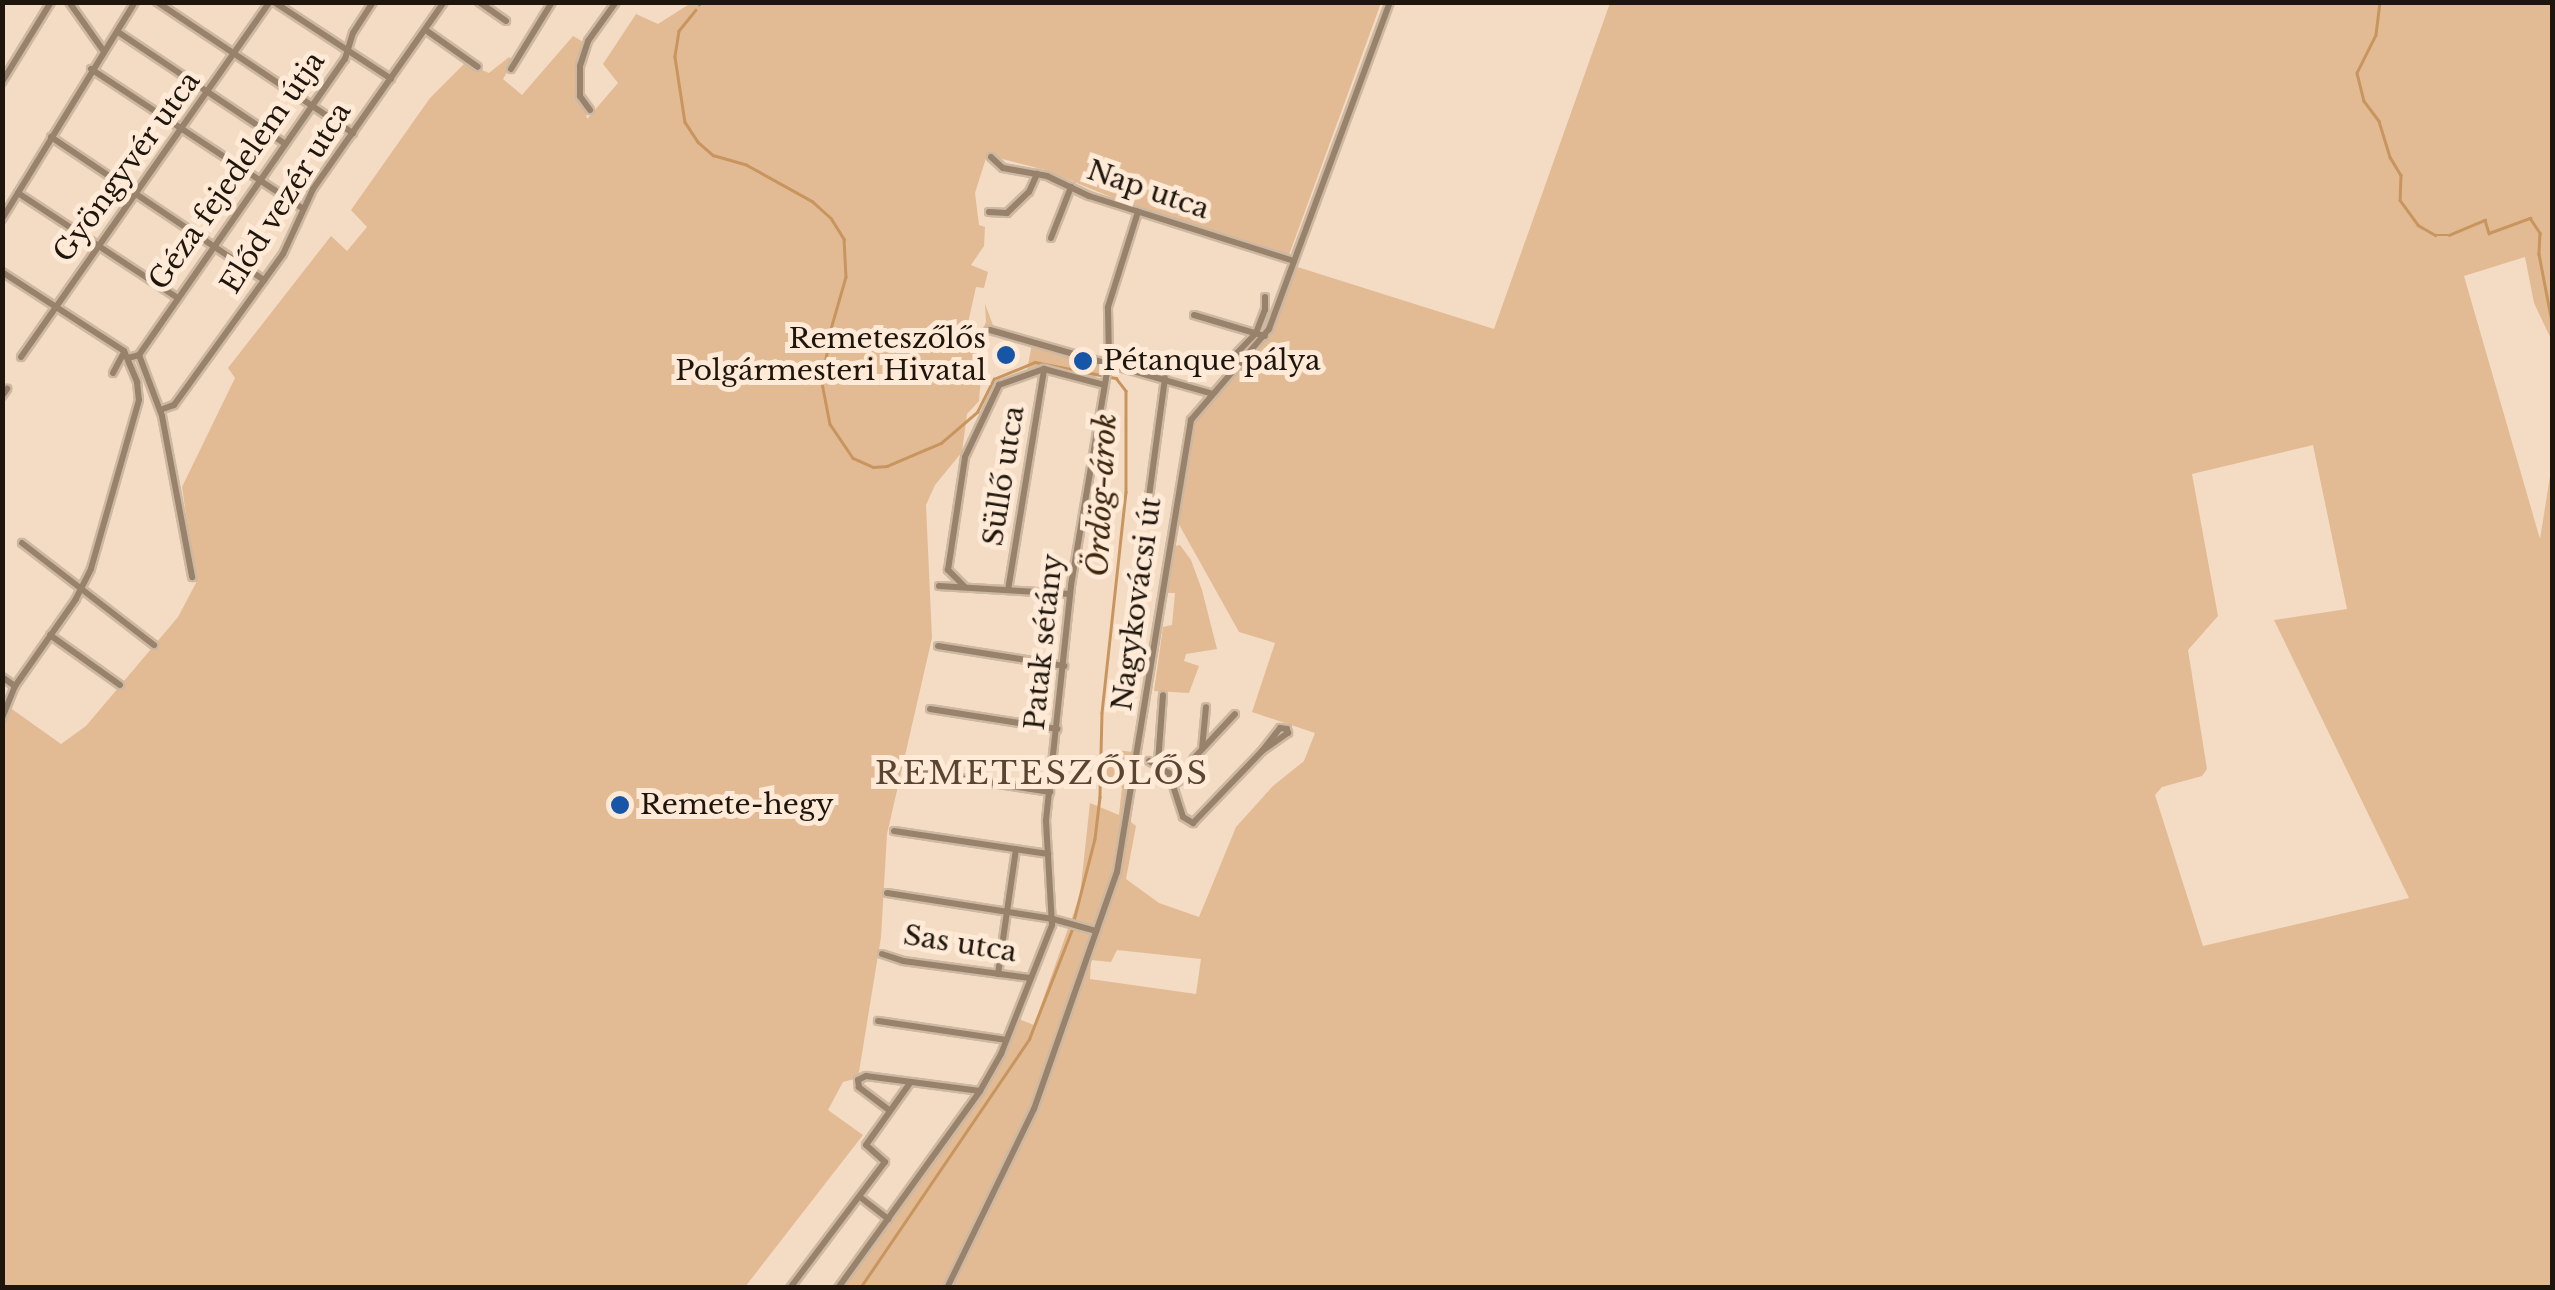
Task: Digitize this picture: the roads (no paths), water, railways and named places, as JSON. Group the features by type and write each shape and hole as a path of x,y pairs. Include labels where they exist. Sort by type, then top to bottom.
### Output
{"street":[{"path":"2,82 51,2"},
{"path":"69,2 104,50"},
{"path":"2,218 135,2"},
{"path":"157,2 352,133"},
{"path":"272,2 391,80"},
{"name":"Gyöngyvér utca","path":"20,356 96,244 272,2"},
{"name":"Géza fejedelem útja","path":"139,354 312,106 348,51 352,33 373,2"},
{"name":"Előd vezér utca","path":"160,410 174,405 264,280 296,232 303,209 352,133 444,2"},
{"path":"479,2 506,22"},
{"path":"511,68 552,2"},
{"path":"590,110 580,96 580,66 588,40 616,2"},
{"name":"Nagykovácsi út","path":"947,1288 1034,1109 1129,823 1188,429 1210,393 1261,334 1294,261 1390,2"},
{"path":"118,32 285,144"},
{"path":"426,32 478,67"},
{"path":"91,69 303,209"},
{"path":"50,137 264,280"},
{"name":"Nap utca","path":"991,156 1002,168 1037,174 1138,212 1294,261"},
{"path":"989,212 1007,213 1030,192 1037,174"},
{"path":"1051,238 1070,187"},
{"path":"18,192 176,296"},
{"name":"Patak sétány","path":"838,1288 980,1091 1006,1040 1053,918 1048,854 1050,792 1070,594 1108,365 1108,307 1138,212"},
{"path":"2,272 126,355 137,382 138,406 99,551 82,590 15,686 2,718"},
{"path":"1234,356 1261,334 1265,297"},
{"path":"1194,315 1261,334"},
{"path":"990,330 1210,393"},
{"path":"113,373 126,355 139,354 160,410 192,578"},
{"path":"964,586 948,570 965,456 997,389 1006,380 1044,369 1104,384"},
{"name":"Süllő utca","path":"1008,590 1044,369"},
{"path":"1148,504 1166,378"},
{"path":"22,543 154,645"},
{"path":"939,586 1070,594"},
{"path":"50,635 120,686"},
{"path":"938,646 1064,666"},
{"path":"2,678 15,686"},
{"path":"1162,695 1158,763 1174,784 1183,817 1193,823 1262,751"},
{"path":"1202,750 1206,708"},
{"path":"930,709 1057,729"},
{"path":"1174,784 1185,778 1202,750 1235,714"},
{"path":"1148,761 1158,763"},
{"path":"908,770 1050,792"},
{"path":"894,830 1048,854"},
{"path":"998,974 1010,912 1016,849"},
{"path":"887,894 1053,918 1096,931"},
{"name":"Sas utca","path":"882,954 904,961 1030,978"},
{"path":"878,1020 1006,1040"},
{"path":"889,1110 858,1085 866,1076 980,1091"},
{"path":"790,1288 886,1162 866,1145 910,1082"},
{"path":"860,1197 888,1218"}],"waterway":[{"path":"2380,2 2376,35 2357,73 2364,101 2379,121 2390,157 2401,175 2400,200 2418,225 2435,235 2449,235 2485,220 2489,233 2530,218 2540,233 2539,254 2552,322"},
{"name":"Ördög-árok","path":"696,10 679,31 675,57 685,122 698,142 713,155 747,165 812,201 831,218 844,239 846,277 831,329 822,383 830,424 853,458 873,467 887,466 941,443 977,412 994,379 1035,362 1116,378 1126,391 1126,492 1102,713 1100,797 1095,839 1074,921"},
{"name":"Ördög-árok","path":"860,1288 1029,1039 1072,929"}],"place":[{"name":"Remeteszőlős Polgármesteri Hivatal","path":"1006,355"},
{"name":"Pétanque pálya","path":"1083,361"},
{"name":"Remete-hegy","path":"620,805"}],"district":[{"name":"REMETESZŐLŐS","path":"1042,773"}]}
